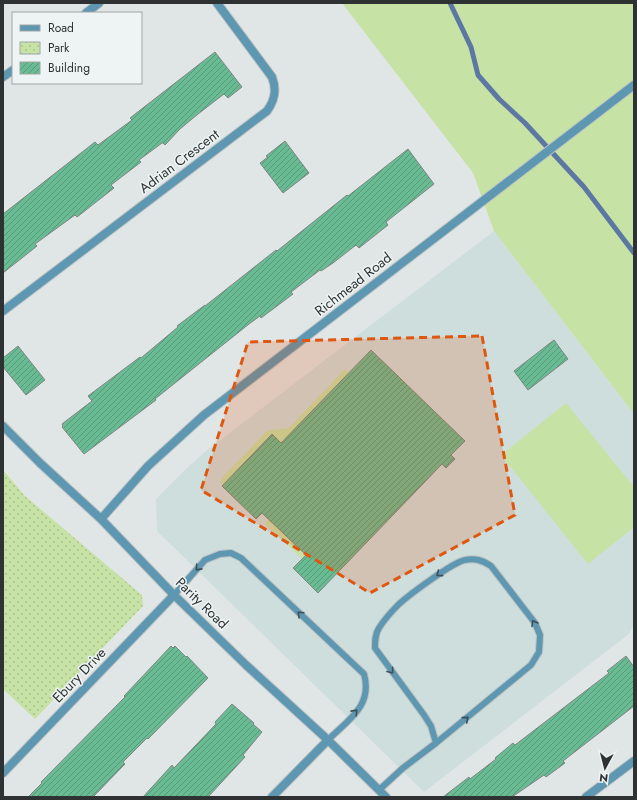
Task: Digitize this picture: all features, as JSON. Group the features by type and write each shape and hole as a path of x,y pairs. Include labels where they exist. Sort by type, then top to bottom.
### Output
{"street":[{"path":"87,12 99,3"},
{"name":"Adrian Crescent","path":"3,311 267,112 275,95 275,85 272,77 216,3"},
{"path":"3,77 12,71"},
{"name":"Richmead Road","path":"101,519 148,466 204,415 634,85"},
{"name":"Parity Road","path":"3,426 101,519 174,595 328,740 386,797"},
{"name":"Ebury Drive","path":"3,773 174,595"},
{"path":"272,797 328,740"},
{"path":"586,797 634,761"}],"lane":[{"path":"174,595 205,560 220,554 231,553 241,558 364,674 367,684 365,699 358,710 328,740"},
{"path":"379,790 403,768 436,743 530,665 539,652 540,635 535,623 491,566 482,560 463,560 451,566 399,604 376,632 375,648 424,715 431,726 436,743"}],"highlighted area":[{"path":"482,336 515,515 370,593 201,490 248,342"}],"shaded area":[{"path":"494,231 634,414 634,624 629,634 424,792 157,531 156,499 206,451"}],"green space":[{"path":"342,3 634,3 634,414 494,231 473,173"},
{"path":"345,369 349,373 281,443 271,435 222,486 221,479 267,431 290,427"},
{"path":"566,403 634,487 634,527 588,564 501,455"},
{"path":"3,470 25,496 142,595 143,606 35,719 3,689"},
{"path":"269,519 306,555 302,559 265,523"}],"building":[{"path":"215,52 242,87 228,98 224,94 198,114 180,129 165,145 162,143 139,160 141,162 111,185 114,188 77,217 75,215 35,244 37,246 3,273 3,214 95,142 98,145 132,120 130,118"},
{"path":"285,141 309,173 283,193 260,163 268,157 266,156"},
{"path":"408,149 434,184 386,222 388,225 359,248 356,245 333,263 321,271 320,270 291,292 293,294 261,318 260,316 249,324 155,399 156,400 84,454 62,427 62,424 92,401 88,396 140,357 141,358 178,327 177,326 276,250 277,251"},
{"path":"554,340 568,359 528,390 514,371"},
{"path":"18,346 45,380 26,395 3,367 3,358"},
{"path":"371,350 465,441 451,455 455,459 446,468 442,464 318,593 293,568 306,555 262,513 256,519 222,486 272,434 281,443"},
{"path":"171,646 173,648 175,646 186,657 187,656 208,678 148,739 147,738 123,762 125,764 93,797 28,797 125,697 124,696"},
{"path":"626,656 634,667 634,706 563,761 565,763 546,777 544,775 512,797 443,797 469,777 470,779 496,759 495,758 513,743 515,745 609,673 607,671"},
{"path":"232,704 262,732 243,755 245,757 208,797 143,797 172,765 174,768 216,724 215,722"}],"waterway":[{"path":"450,3 471,47 478,75 499,99 525,123 584,187 634,253"}]}
